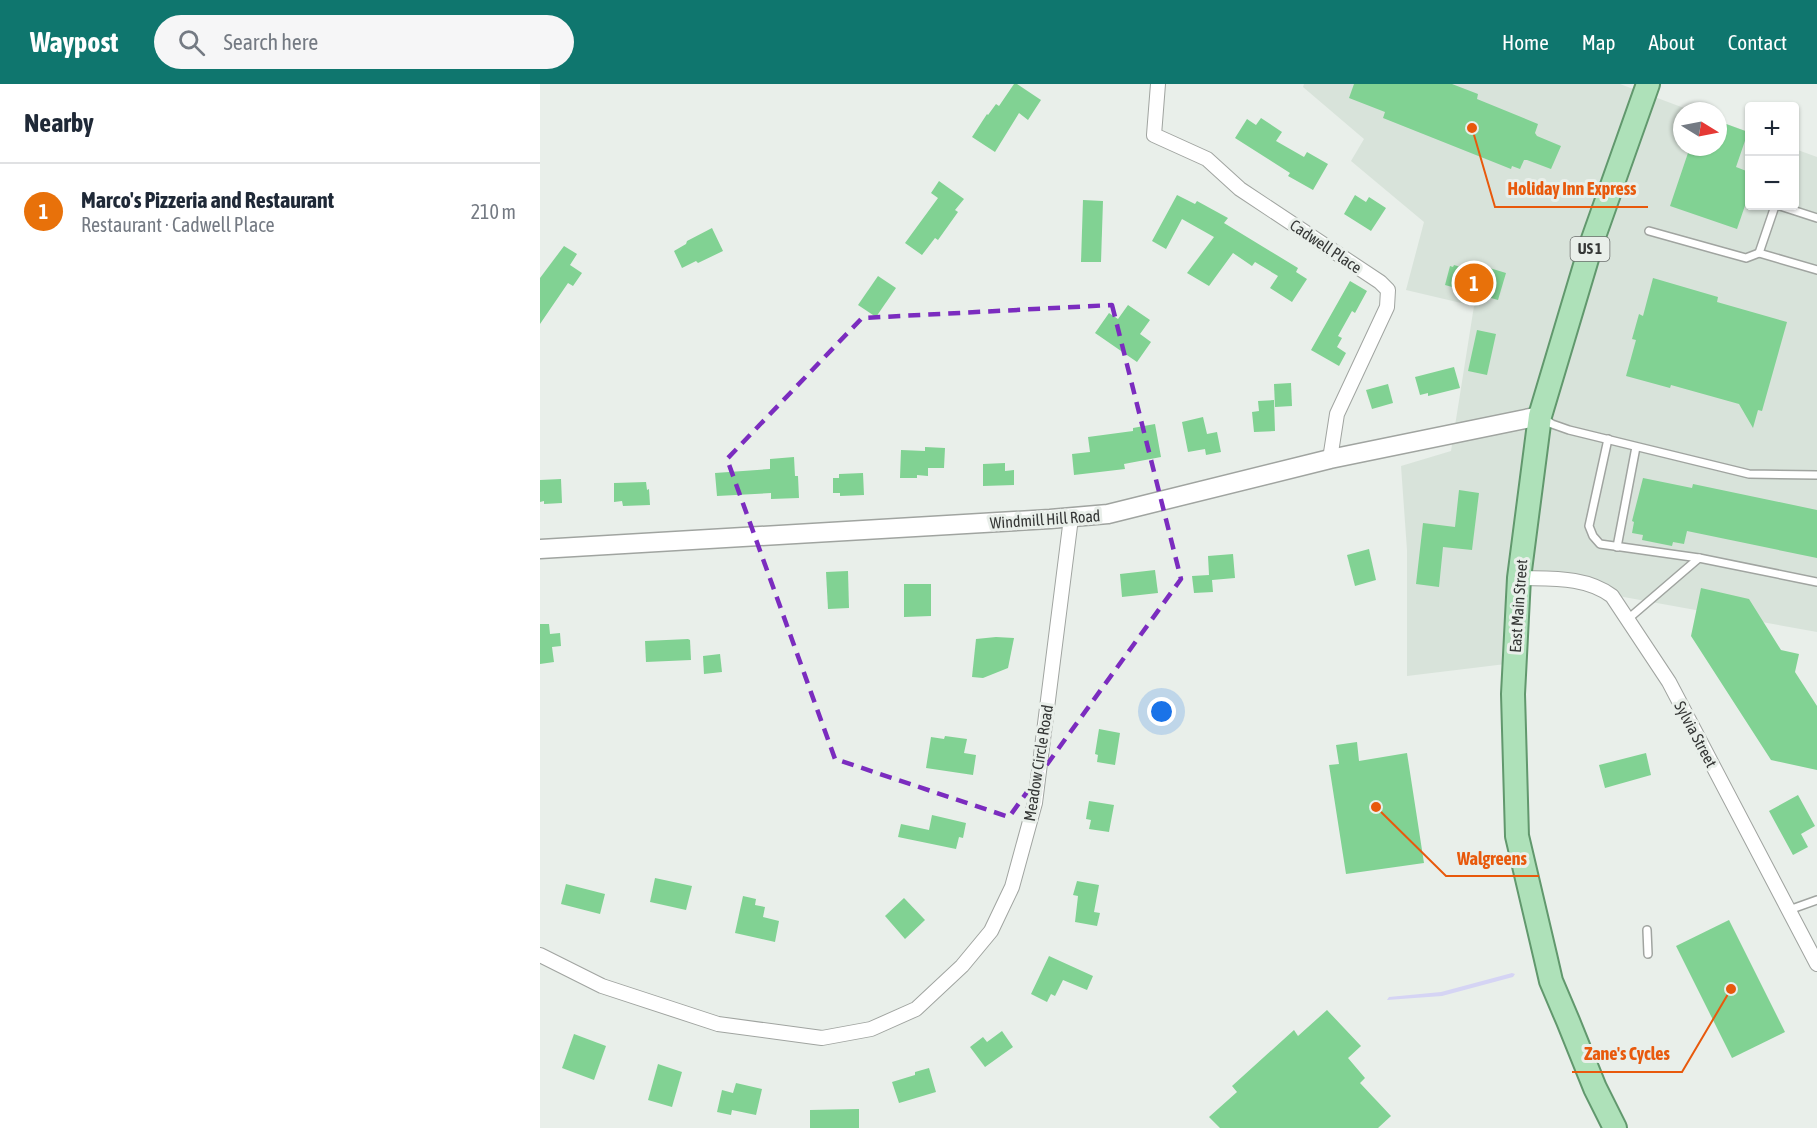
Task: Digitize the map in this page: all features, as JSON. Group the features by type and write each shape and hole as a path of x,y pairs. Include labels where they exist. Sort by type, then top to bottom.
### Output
{"main road":[{"name":"East Main Street","path":"1615,1128 1595,1088 1551,981 1517,836 1513,694 1519,578 1540,416 1592,242 1648,84"}],"street":[{"name":"Cadwell Place","path":"1158,84 1154,135 1207,159 1240,189 1380,282 1388,290 1387,307 1337,414 1330,459"},
{"name":"Windmill Hill Road","path":"540,549 1108,514 1330,459 1540,416"},
{"name":"Meadow Circle Road","path":"540,955 602,986 718,1024 822,1038 871,1029 916,1009 962,966 991,931 1012,887 1035,803 1071,518"},
{"name":"Sylvia Street","path":"1519,578 1585,582 1594,584 1612,596 1669,682 1817,964"}],"lane":[{"path":"1759,253 1774,210"},
{"path":"1792,210 1817,218"},
{"path":"1649,231 1746,258 1759,253 1817,270"},
{"path":"1540,416 1552,424 1569,430 1749,474 1817,475"},
{"path":"1608,440 1589,526 1593,536 1600,544 1699,558 1817,582"},
{"path":"1617,547 1636,447"},
{"path":"1628,619 1699,558"},
{"path":"1789,910 1817,900"},
{"path":"1647,930 1648,954"}],"highlighted area":[{"path":"1112,305 1181,579 1009,817 835,759 727,459 862,318"}],"shaded area":[{"path":"1304,84 1620,84 1673,104 1673,156 1727,156 1727,124 1745,131 1745,210 1799,210 1799,150 1817,157 1817,632 1519,578 1514,663 1407,676 1407,550 1401,466 1451,451 1474,306 1406,290 1424,222 1351,161 1364,139 1303,87"},
{"path":"1515,974 1513,977 1442,996 1387,1000 1389,997 1441,992"}],"building":[{"path":"1014,84 1041,100 1028,120 1019,113 995,152 972,137 987,114 996,104 999,106"},
{"path":"1354,84 1452,84 1478,94 1477,99 1538,124 1535,133 1537,136 1561,146 1551,169 1524,160 1520,169 1512,166 1511,169 1383,118 1385,112 1349,98"},
{"path":"1261,118 1282,132 1276,141 1304,157 1307,152 1328,164 1313,190 1288,176 1290,173 1235,138 1247,119 1256,125"},
{"path":"1727,124 1745,131 1745,141 1736,167 1745,170 1745,206 1737,229 1670,206 1687,156 1727,156"},
{"path":"939,181 964,199 955,210 958,212 938,240 935,238 922,255 905,243 938,198 931,193"},
{"path":"1177,195 1195,204 1197,201 1228,218 1224,223 1298,268 1296,272 1307,279 1292,302 1270,288 1278,276 1255,262 1252,266 1233,253 1209,286 1187,273 1214,237 1182,219 1166,249 1152,241"},
{"path":"1355,195 1366,202 1369,197 1386,208 1371,231 1344,214"},
{"path":"1083,200 1103,201 1101,262 1081,262"},
{"path":"712,228 723,251 682,268 674,251 687,241"},
{"path":"564,246 577,254 570,265 582,273 573,286 568,283 540,324 540,278"},
{"path":"1454,265 1481,273 1483,266 1506,273 1498,300 1445,285 1450,266"},
{"path":"878,276 896,288 876,317 858,305"},
{"path":"1653,278 1718,297 1717,302 1787,322 1762,411 1758,410 1753,428 1739,404 1671,385 1670,388 1626,376 1636,340 1632,339 1639,314 1643,316"},
{"path":"1350,281 1367,291 1355,313 1352,311 1338,336 1342,338 1337,347 1346,353 1339,366 1311,350"},
{"path":"1128,305 1150,320 1140,334 1151,342 1137,362 1095,333 1109,313 1118,319"},
{"path":"1477,330 1496,334 1487,375 1468,371"},
{"path":"1454,367 1460,388 1428,396 1428,393 1420,395 1415,377"},
{"path":"1291,383 1292,406 1275,407 1274,384"},
{"path":"1388,384 1393,403 1372,409 1366,390"},
{"path":"1274,400 1275,431 1254,432 1252,412 1259,411 1258,401"},
{"path":"1203,417 1207,434 1217,432 1221,452 1206,455 1205,449 1188,452 1182,422"},
{"path":"1155,424 1161,457 1124,464 1125,469 1074,475 1072,454 1090,452 1088,437 1133,431 1133,428"},
{"path":"925,447 945,448 944,468 928,468 928,476 900,478 901,450 925,451"},
{"path":"794,457 799,498 771,499 771,493 717,496 715,473 770,469 770,459"},
{"path":"1005,463 1005,471 1014,470 1014,485 983,486 983,464"},
{"path":"863,473 864,495 840,496 840,493 833,493 833,478 839,478 839,474"},
{"path":"1643,478 1692,488 1693,484 1817,510 1817,558 1687,531 1684,544 1673,542 1672,546 1642,540 1643,535 1632,533 1634,522 1632,521"},
{"path":"561,479 562,503 544,504 544,501 540,502 540,480"},
{"path":"646,482 650,505 623,506 622,501 614,502 614,483"},
{"path":"1459,490 1479,493 1472,550 1443,547 1439,587 1416,584 1423,523 1455,527"},
{"path":"1369,549 1376,580 1355,586 1347,555"},
{"path":"1233,554 1235,578 1212,580 1213,592 1194,593 1192,576 1209,575 1208,556"},
{"path":"1155,570 1158,593 1122,597 1120,574"},
{"path":"848,571 849,608 828,609 826,572"},
{"path":"904,584 931,584 931,616 904,617"},
{"path":"1701,588 1749,599 1781,650 1799,654 1795,672 1817,706 1817,770 1771,760 1691,636"},
{"path":"540,624 549,624 550,634 560,633 561,646 552,647 554,662 540,664"},
{"path":"1014,638 1008,668 983,678 972,677 976,639"},
{"path":"690,640 691,660 646,662 645,641"},
{"path":"720,654 722,672 704,674 703,656"},
{"path":"1099,729 1120,733 1115,765 1097,762 1098,755 1095,754"},
{"path":"945,736 967,739 964,753 976,755 973,775 926,768 931,737 944,739"},
{"path":"1357,742 1359,761 1407,753 1424,863 1346,874 1329,765 1339,764 1336,745"},
{"path":"1646,753 1651,775 1605,788 1599,765"},
{"path":"1798,795 1815,826 1801,834 1808,847 1793,855 1769,811"},
{"path":"1089,801 1114,805 1109,832 1089,829 1091,820 1086,819"},
{"path":"932,815 966,823 963,838 959,837 956,849 898,837 901,824 929,830"},
{"path":"655,878 692,886 686,910 650,902"},
{"path":"1077,881 1099,885 1094,912 1100,913 1097,926 1075,922 1078,896 1073,895"},
{"path":"566,884 605,894 600,914 561,904"},
{"path":"743,896 756,899 755,905 765,907 763,917 779,921 775,942 735,933"},
{"path":"904,898 925,920 905,939 885,916"},
{"path":"1729,920 1785,1032 1732,1058 1676,946"},
{"path":"1049,956 1093,976 1087,990 1063,980 1055,996 1051,994 1047,1002 1031,994"},
{"path":"1327,1010 1361,1046 1348,1058 1365,1078 1360,1083 1391,1116 1378,1128 1220,1128 1209,1117 1237,1092 1232,1086 1294,1030 1298,1036"},
{"path":"1002,1031 1013,1047 985,1067 970,1047 983,1037 987,1042"},
{"path":"574,1034 606,1046 594,1080 562,1068"},
{"path":"658,1064 682,1072 672,1107 648,1100"},
{"path":"929,1068 936,1092 899,1103 892,1082"},
{"path":"736,1083 762,1089 756,1115 732,1110 731,1115 717,1112 722,1090 733,1093"},
{"path":"859,1109 859,1128 810,1128 810,1110"}],"place":[{"name":"Holiday Inn Express","path":"1472,128"},
{"name":"Marco's Pizzeria and Restaurant","path":"1474,283"},
{"name":"Walgreens","path":"1376,807"},
{"name":"Zane's Cycles","path":"1731,989"}]}
